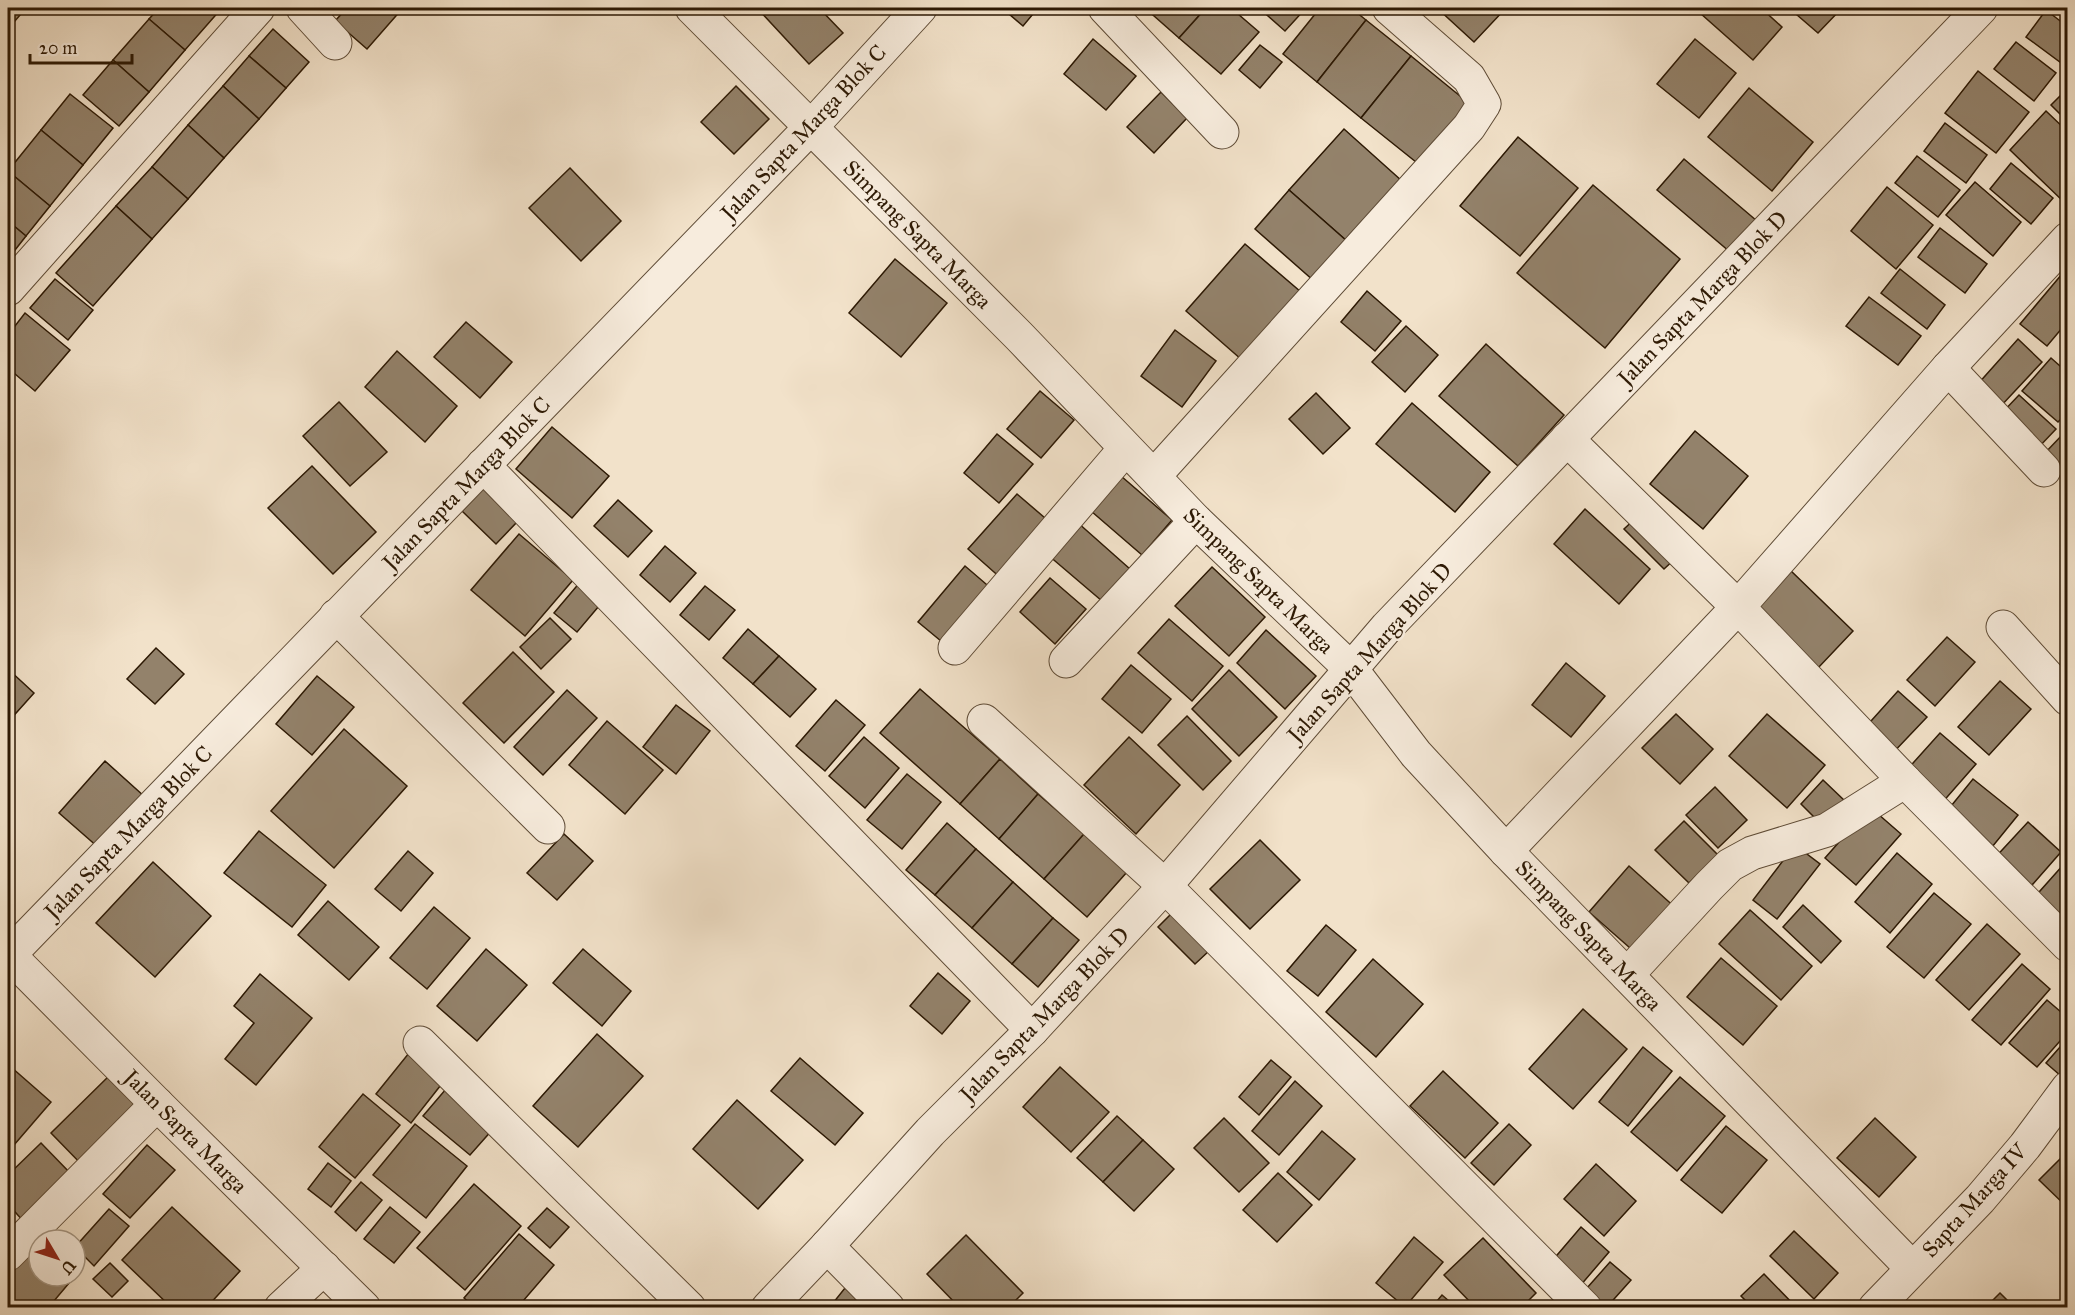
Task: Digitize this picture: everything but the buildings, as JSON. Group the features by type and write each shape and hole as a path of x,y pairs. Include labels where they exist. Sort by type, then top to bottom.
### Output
{"street":[{"path":"8,289 258,8"},
{"path":"303,8 335,43"},
{"name":"Simpang Sapta Marga","path":"692,8 812,126 1067,386 1125,449 1351,669 1416,754 1506,850 1912,1268"},
{"name":"Jalan Sapta Marga Blok C","path":"8,955 812,126 920,8"},
{"path":"1105,8 1222,132"},
{"path":"1154,476 1469,127 1484,104 1469,78 1389,8"},
{"name":"Jalan Sapta Marga Blok D","path":"768,1308 828,1246 930,1132 1032,1030 1165,886 1387,627 1982,8"},
{"path":"1506,850 1738,607 1948,368 2067,239"},
{"path":"1948,368 2044,470"},
{"path":"1567,439 1738,607 2067,945"},
{"path":"955,648 1125,449"},
{"path":"483,465 1032,1030"},
{"path":"1066,661 1197,521"},
{"path":"336,616 548,827"},
{"path":"2003,627 2067,699"},
{"path":"984,721 1165,886 1585,1308"},
{"path":"1627,975 1730,865 1752,853 1827,830 1905,781"},
{"name":"Jalan Sapta Marga","path":"8,955 364,1308"},
{"path":"420,1043 689,1308"},
{"name":"Sapta Marga IV","path":"1885,1304 1912,1268 1980,1199 2025,1146 2067,1088"},
{"path":"8,1254 157,1104"},
{"path":"828,1246 888,1308"},
{"path":"281,1308 324,1268"}]}
